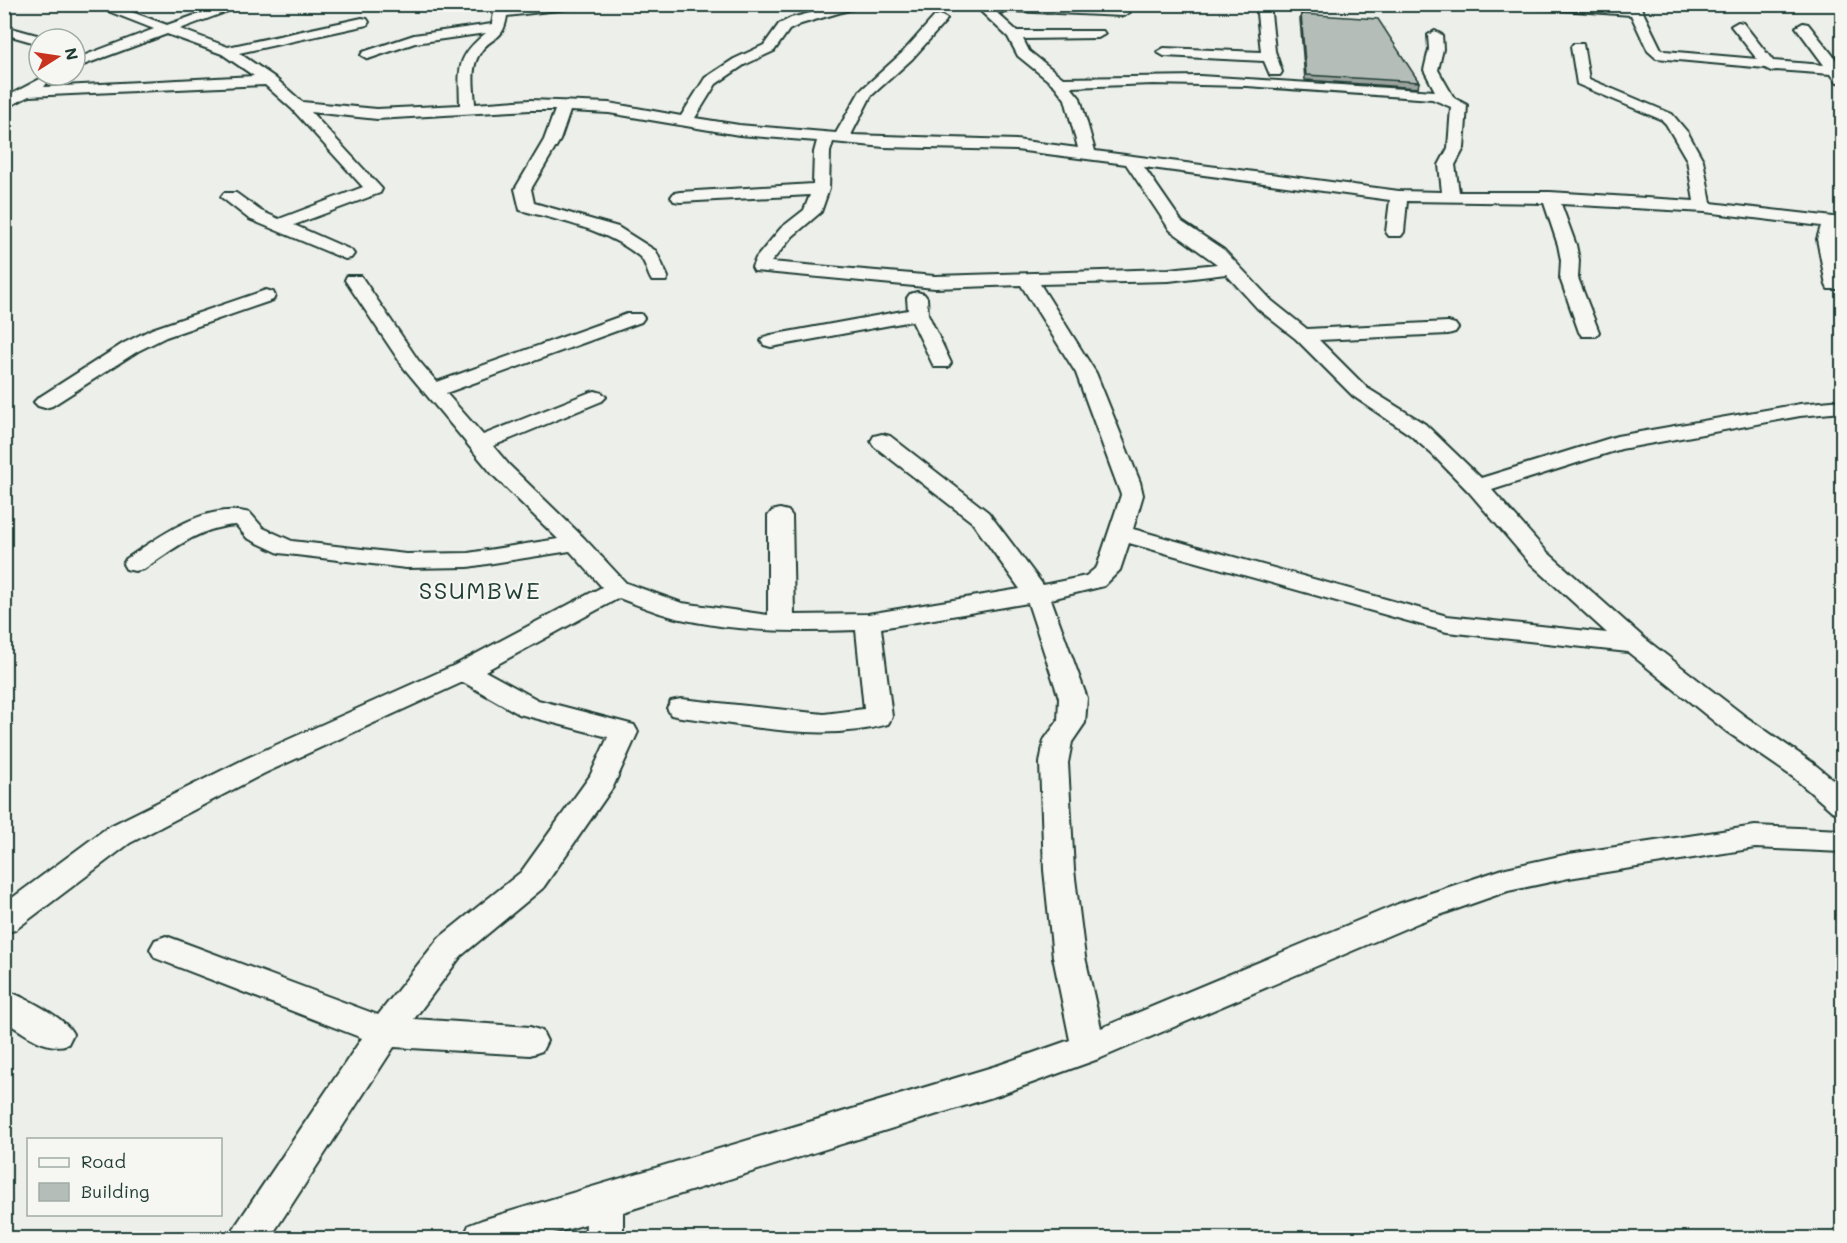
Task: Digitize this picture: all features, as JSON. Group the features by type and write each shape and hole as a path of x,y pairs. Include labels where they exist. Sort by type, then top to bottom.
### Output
{"street":[{"path":"96,4 227,51 269,80 297,106 374,189 279,225"},
{"path":"87,58 241,4"},
{"path":"468,107 466,71 474,50 495,34 501,12 575,4"},
{"path":"685,121 710,81 739,62 769,48 784,27 796,21 863,4"},
{"path":"1263,4 1270,57 1279,83"},
{"path":"1535,4 1634,8 1655,51 1661,55 1840,74"},
{"path":"981,7 1123,12"},
{"path":"981,7 1014,35 1023,53 1060,83 1072,98 1088,156"},
{"path":"940,19 907,56 865,94 822,152 821,189 812,212 781,239 762,262 761,267 935,282 1169,275 1232,268"},
{"path":"227,51 362,22"},
{"path":"1738,26 1771,67"},
{"path":"1803,27 1840,74"},
{"path":"368,55 392,46 446,33 498,28"},
{"path":"4,30 27,36"},
{"path":"1014,35 1098,34"},
{"path":"1435,35 1436,49 1431,70 1447,98"},
{"path":"1578,47 1582,81 1667,117 1674,123 1697,164 1698,193 1705,207"},
{"path":"87,51 98,53"},
{"path":"1164,52 1270,57"},
{"path":"1060,83 1118,79 1279,83 1434,95 1447,98 1459,105 1456,148 1447,165 1451,196"},
{"path":"25,92 269,80"},
{"path":"4,105 33,87"},
{"path":"297,106 377,114 468,107 609,108 739,130 884,142 1016,145 1399,196 1550,197 1705,207 1837,223 1826,239 1835,285"},
{"path":"564,106 552,140 523,189 526,206 612,231 650,255 659,277"},
{"path":"1132,162 1176,226 1218,254 1265,306 1303,335 1360,392 1417,429 1477,487 1537,556 1635,644 1736,724 1803,770 1842,803"},
{"path":"680,196 821,189"},
{"path":"1395,232 1399,196"},
{"path":"230,197 255,215 345,254"},
{"path":"1550,197 1567,244 1570,260 1569,278 1589,332"},
{"path":"915,279 918,314 940,363"},
{"path":"354,280 411,364 501,470 576,543 617,588 678,610 743,621 781,624 868,622 1066,589 1095,581 1108,570 1132,495 1123,462 1086,373 1027,279"},
{"path":"45,402 159,333 266,296"},
{"path":"771,341 918,314"},
{"path":"434,390 634,318"},
{"path":"1303,335 1448,328"},
{"path":"480,444 522,425 596,397"},
{"path":"1477,487 1617,443 1800,410 1842,406"},
{"path":"882,441 980,517 1036,594 1073,698 1071,723 1058,740 1054,764 1059,870 1069,957 1089,1048"},
{"path":"780,516 781,624"},
{"path":"135,564 196,525 219,518 242,518 255,533 287,548 406,561 468,561 576,543"},
{"path":"1119,533 1447,624 1635,644"},
{"path":"4,921 119,835 255,766 464,671 617,588"},
{"path":"681,708 824,724 878,717 868,622"},
{"path":"249,1239 385,1032 450,946 532,880 603,780 624,732 529,707 464,671"},
{"path":"482,1239 999,1080 1089,1048 1409,913 1506,880 1569,866 1755,837 1842,841"},
{"path":"166,949 385,1032 530,1041"},
{"path":"4,1004 56,1034"},
{"path":"604,1239 605,1200"}],"building":[{"path":"1301,14 1378,19 1419,82 1306,75"}],"district":[{"name":"SSUMBWE","path":"480,589"}]}
